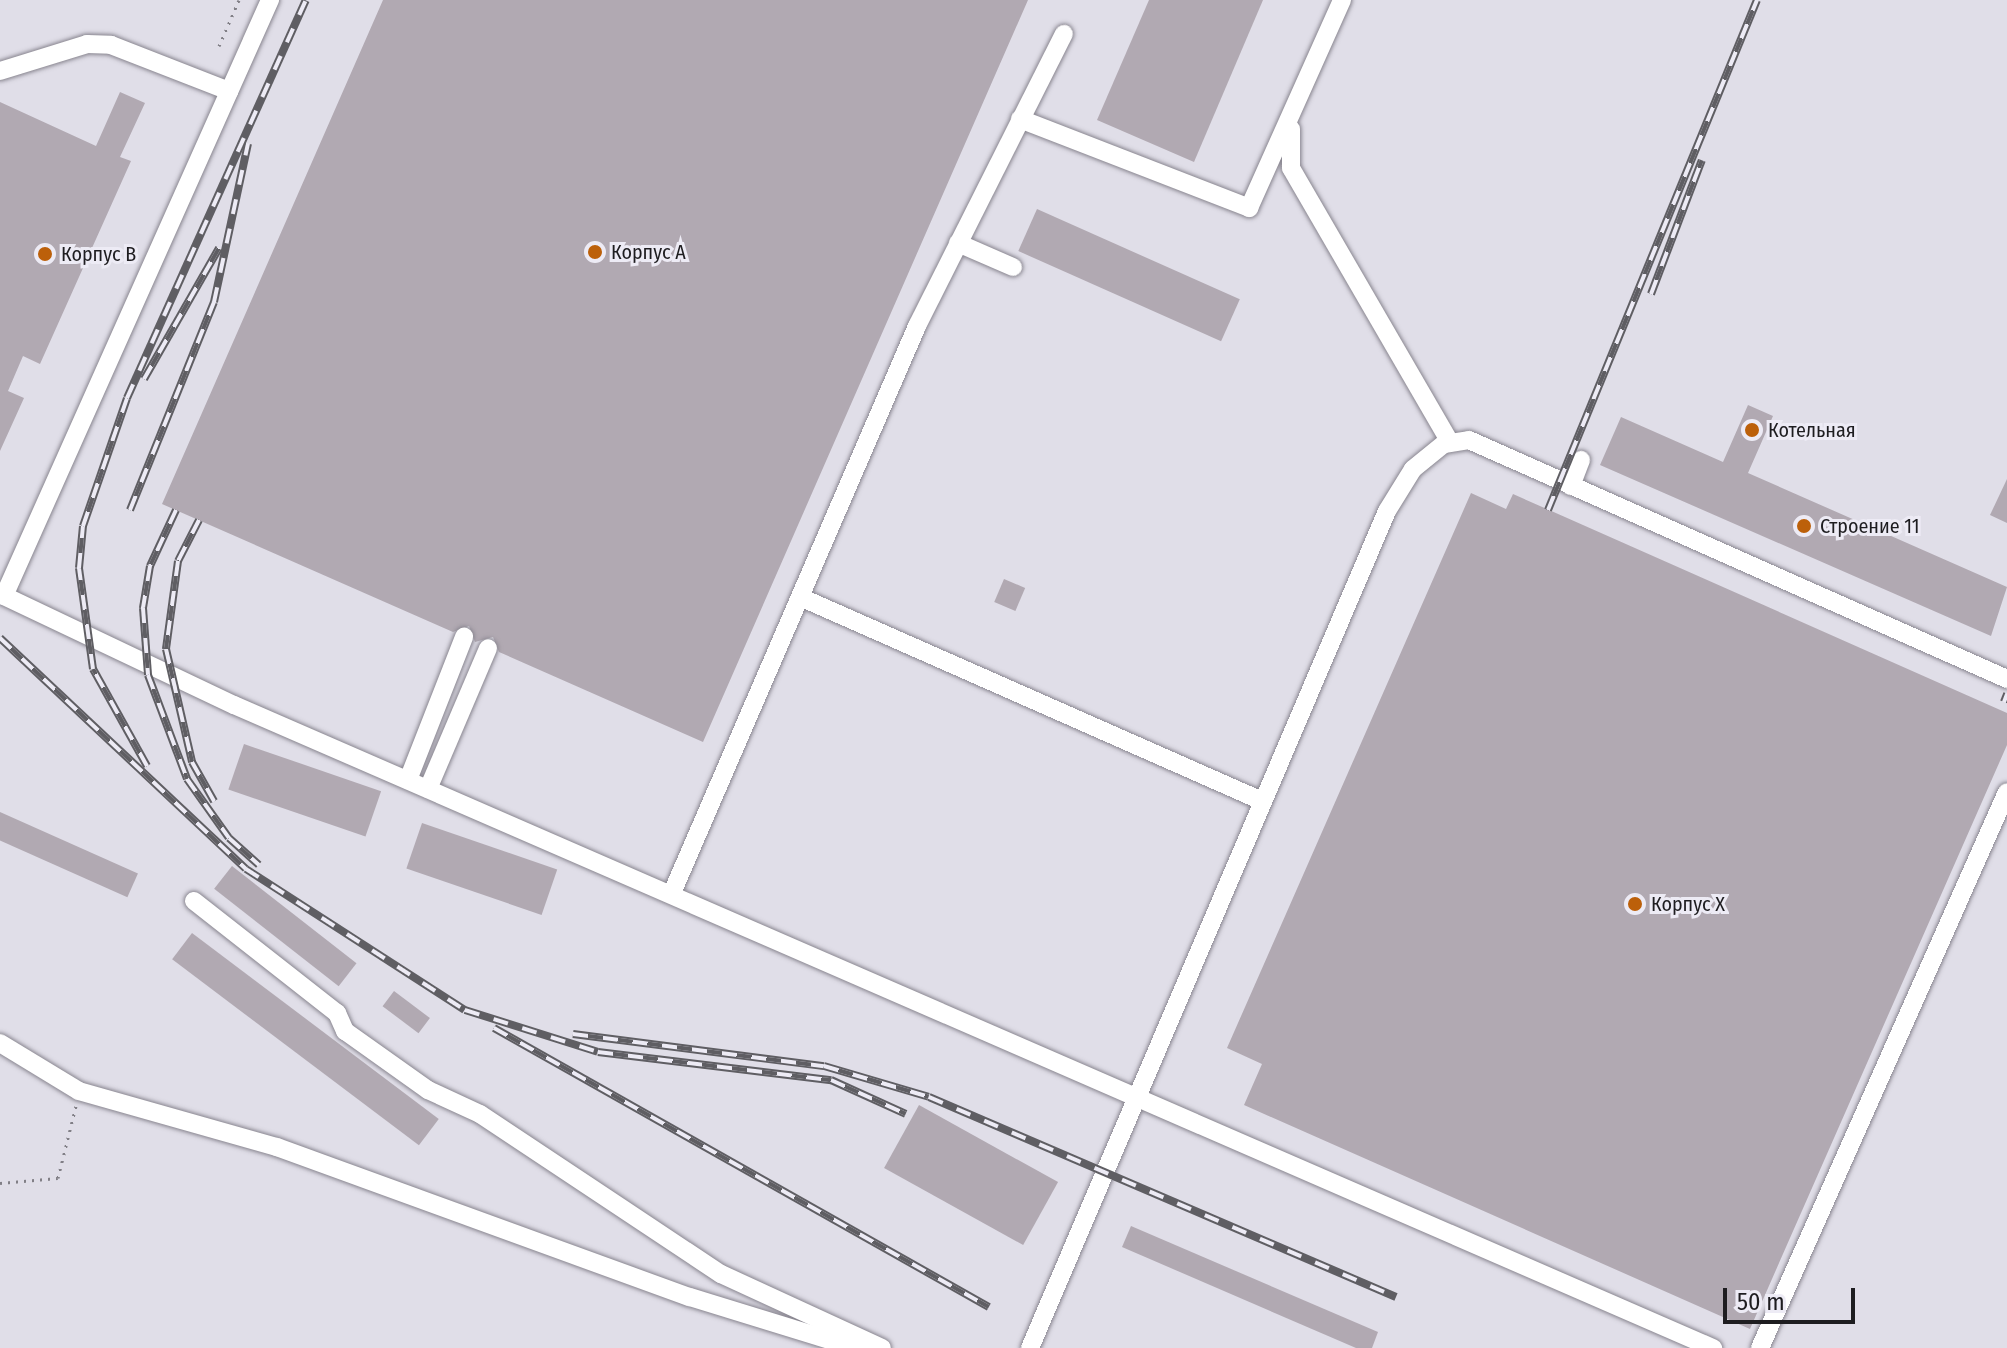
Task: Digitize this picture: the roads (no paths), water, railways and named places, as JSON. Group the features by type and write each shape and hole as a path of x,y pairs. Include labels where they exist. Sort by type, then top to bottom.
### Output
{"lane":[{"path":"1020,119 1249,208 1342,0"},
{"path":"267,1 2,595 428,789 1713,1348"},
{"path":"672,893 958,243 1064,34"},
{"path":"0,71 87,44 111,45 229,91"},
{"path":"1296,102 1291,168 1450,442"},
{"path":"958,243 1013,267"},
{"path":"1030,1348 1135,1094 1397,490 1450,442 1469,440 2007,679"},
{"path":"1571,486 1581,460"},
{"path":"800,597 1262,801"},
{"path":"408,780 464,637"},
{"path":"428,789 488,648"},
{"path":"1760,1348 2007,792"},
{"path":"194,901 337,1013 345,1031 428,1090 480,1114 721,1274 882,1348"},
{"path":"0,1043 79,1091 277,1147 690,1297 856,1348"}],"railway":[{"path":"147,766 93,669 79,568 83,526 127,398 306,0"},
{"path":"1548,510 1757,0"},
{"path":"130,510 214,302 248,144"},
{"path":"1651,294 1702,160"},
{"path":"144,379 219,248"},
{"path":"176,510 150,566 143,608 148,675 187,779 229,838 259,865"},
{"path":"199,520 178,561 166,649 192,762 214,801"},
{"path":"0,638 246,869 465,1010 598,1052 831,1080 906,1114"},
{"path":"2004,702 2007,694"},
{"path":"494,1028 989,1307"},
{"path":"573,1034 824,1066 929,1097 1396,1297"}],"place":[{"name":"Корпус А","path":"595,252"},
{"name":"Корпус В","path":"45,254"},
{"name":"Котельная","path":"1752,430"},
{"name":"Строение 11","path":"1804,526"},
{"name":"Корпус Х","path":"1635,904"}]}
